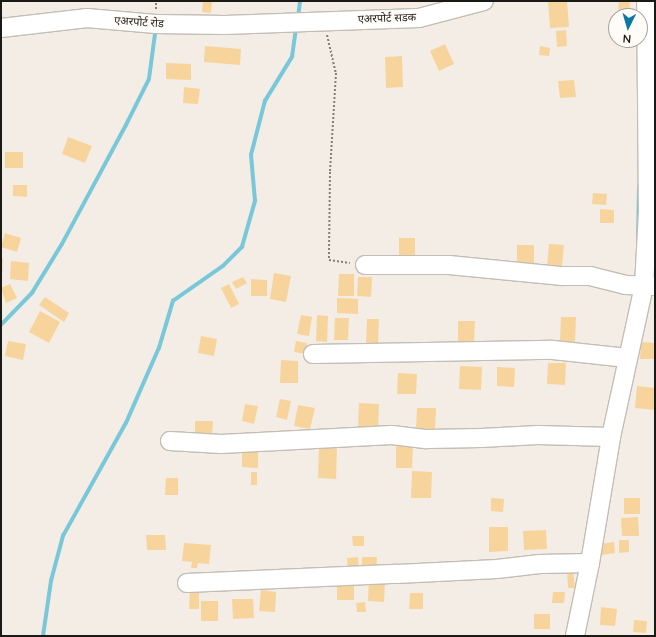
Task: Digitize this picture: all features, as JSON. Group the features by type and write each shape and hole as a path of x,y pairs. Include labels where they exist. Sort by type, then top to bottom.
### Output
{"street":[{"name":"एअरपोर्ट सडक","path":"277,24 319,21 419,18 484,1"},
{"path":"575,636 590,563 611,437 628,358 649,286 646,1"},
{"name":"एअरपोर्ट रोड","path":"1,28 87,18 156,24 277,24"},
{"path":"365,265 449,265 562,276 590,276 626,285 649,286"},
{"path":"313,354 553,350 628,358"},
{"path":"170,441 221,444 392,435 428,439 538,435 611,437"},
{"path":"187,583 497,569 540,564 590,563"}],"path":[{"path":"319,21 336,73 330,172 329,260 365,265"}],"building":[{"path":"203,1 212,1 211,13 202,12"},
{"path":"548,1 567,1 569,27 550,28"},
{"path":"619,1 630,2 630,8 619,8"},
{"path":"566,30 567,46 557,47 556,31"},
{"path":"445,44 454,64 439,71 430,51"},
{"path":"205,46 241,49 240,65 204,62"},
{"path":"540,46 550,48 549,56 539,55"},
{"path":"402,56 403,87 386,88 385,57"},
{"path":"166,63 191,64 191,80 166,79"},
{"path":"574,80 576,97 560,98 558,81"},
{"path":"184,87 200,89 198,104 183,103"},
{"path":"68,137 92,146 85,163 62,154"},
{"path":"5,152 23,152 23,168 5,168"},
{"path":"13,185 27,185 27,197 13,196"},
{"path":"593,193 607,194 606,205 592,204"},
{"path":"600,209 614,210 614,223 600,223"},
{"path":"5,233 21,238 17,252 1,247"},
{"path":"399,238 415,238 415,261 399,260"},
{"path":"549,244 564,245 562,267 547,266"},
{"path":"517,245 534,245 534,266 517,266"},
{"path":"1,259 3,259 2,276 1,276"},
{"path":"11,261 29,263 28,281 10,279"},
{"path":"274,273 291,276 286,302 270,299"},
{"path":"339,274 354,274 354,296 338,296"},
{"path":"243,277 247,283 236,289 232,282"},
{"path":"358,277 372,277 371,297 357,296"},
{"path":"251,279 267,280 267,296 251,296"},
{"path":"10,284 17,298 6,303 1,288"},
{"path":"229,284 239,304 231,308 221,288"},
{"path":"45,297 69,313 64,322 39,305"},
{"path":"337,298 358,299 358,314 337,313"},
{"path":"40,311 60,322 49,343 29,332"},
{"path":"301,315 312,317 309,336 297,334"},
{"path":"317,315 328,316 327,342 316,341"},
{"path":"561,317 576,317 575,342 560,341"},
{"path":"335,318 349,318 348,340 334,340"},
{"path":"367,319 379,319 378,344 366,343"},
{"path":"458,321 475,321 474,344 458,343"},
{"path":"201,336 217,339 214,356 198,353"},
{"path":"8,341 26,344 23,360 5,356"},
{"path":"296,341 307,343 305,354 294,352"},
{"path":"641,342 655,343 655,359 640,359"},
{"path":"281,360 298,361 298,383 280,383"},
{"path":"548,363 566,363 565,385 547,384"},
{"path":"460,366 482,367 481,390 459,389"},
{"path":"497,367 515,368 514,387 497,386"},
{"path":"398,373 417,374 416,394 397,394"},
{"path":"637,386 655,388 655,410 635,408"},
{"path":"280,399 291,401 287,420 276,417"},
{"path":"359,403 379,404 378,428 358,428"},
{"path":"245,404 258,406 254,424 242,421"},
{"path":"298,405 315,408 310,429 294,426"},
{"path":"417,408 436,408 435,430 416,429"},
{"path":"195,421 213,421 212,436 195,435"},
{"path":"396,446 413,446 412,468 396,468"},
{"path":"319,448 337,448 336,479 318,478"},
{"path":"242,451 258,452 258,468 242,467"},
{"path":"412,471 432,472 431,498 411,498"},
{"path":"251,472 257,472 257,485 251,485"},
{"path":"166,478 178,478 178,495 165,495"},
{"path":"491,498 504,499 503,512 491,511"},
{"path":"624,498 640,498 640,514 624,514"},
{"path":"638,517 639,536 622,536 621,518"},
{"path":"489,527 508,527 508,551 489,552"},
{"path":"546,530 547,549 524,550 523,531"},
{"path":"146,535 165,535 166,550 147,550"},
{"path":"352,536 364,536 364,546 353,546"},
{"path":"619,540 629,540 629,552 619,553"},
{"path":"614,542 615,553 602,555 600,544"},
{"path":"184,543 211,545 209,564 198,563 197,568 191,568 192,562 182,561"},
{"path":"358,557 359,571 348,571 347,558"},
{"path":"362,557 377,557 376,572 362,572"},
{"path":"573,569 575,588 568,588 567,570"},
{"path":"337,578 354,578 354,600 337,600"},
{"path":"369,579 385,580 384,602 368,601"},
{"path":"190,588 199,588 199,609 189,609"},
{"path":"261,590 276,592 275,612 259,611"},
{"path":"553,592 565,592 564,603 552,603"},
{"path":"410,593 423,593 423,609 409,609"},
{"path":"232,599 253,599 254,618 233,619"},
{"path":"201,601 218,601 218,621 201,621"},
{"path":"365,602 366,612 357,612 356,603"},
{"path":"601,607 617,609 615,626 600,625"},
{"path":"534,614 550,614 550,629 534,629"},
{"path":"634,620 647,621 646,633 633,632"}],"waterway":[{"path":"298,18 300,1"},
{"path":"43,636 51,581 63,536 126,423 159,348 173,301 223,266 242,247 255,201 251,155 265,101 292,57 296,28"},
{"path":"1,325 32,293 62,244 126,125 149,79 155,34"},
{"path":"638,241 639,187"}]}
